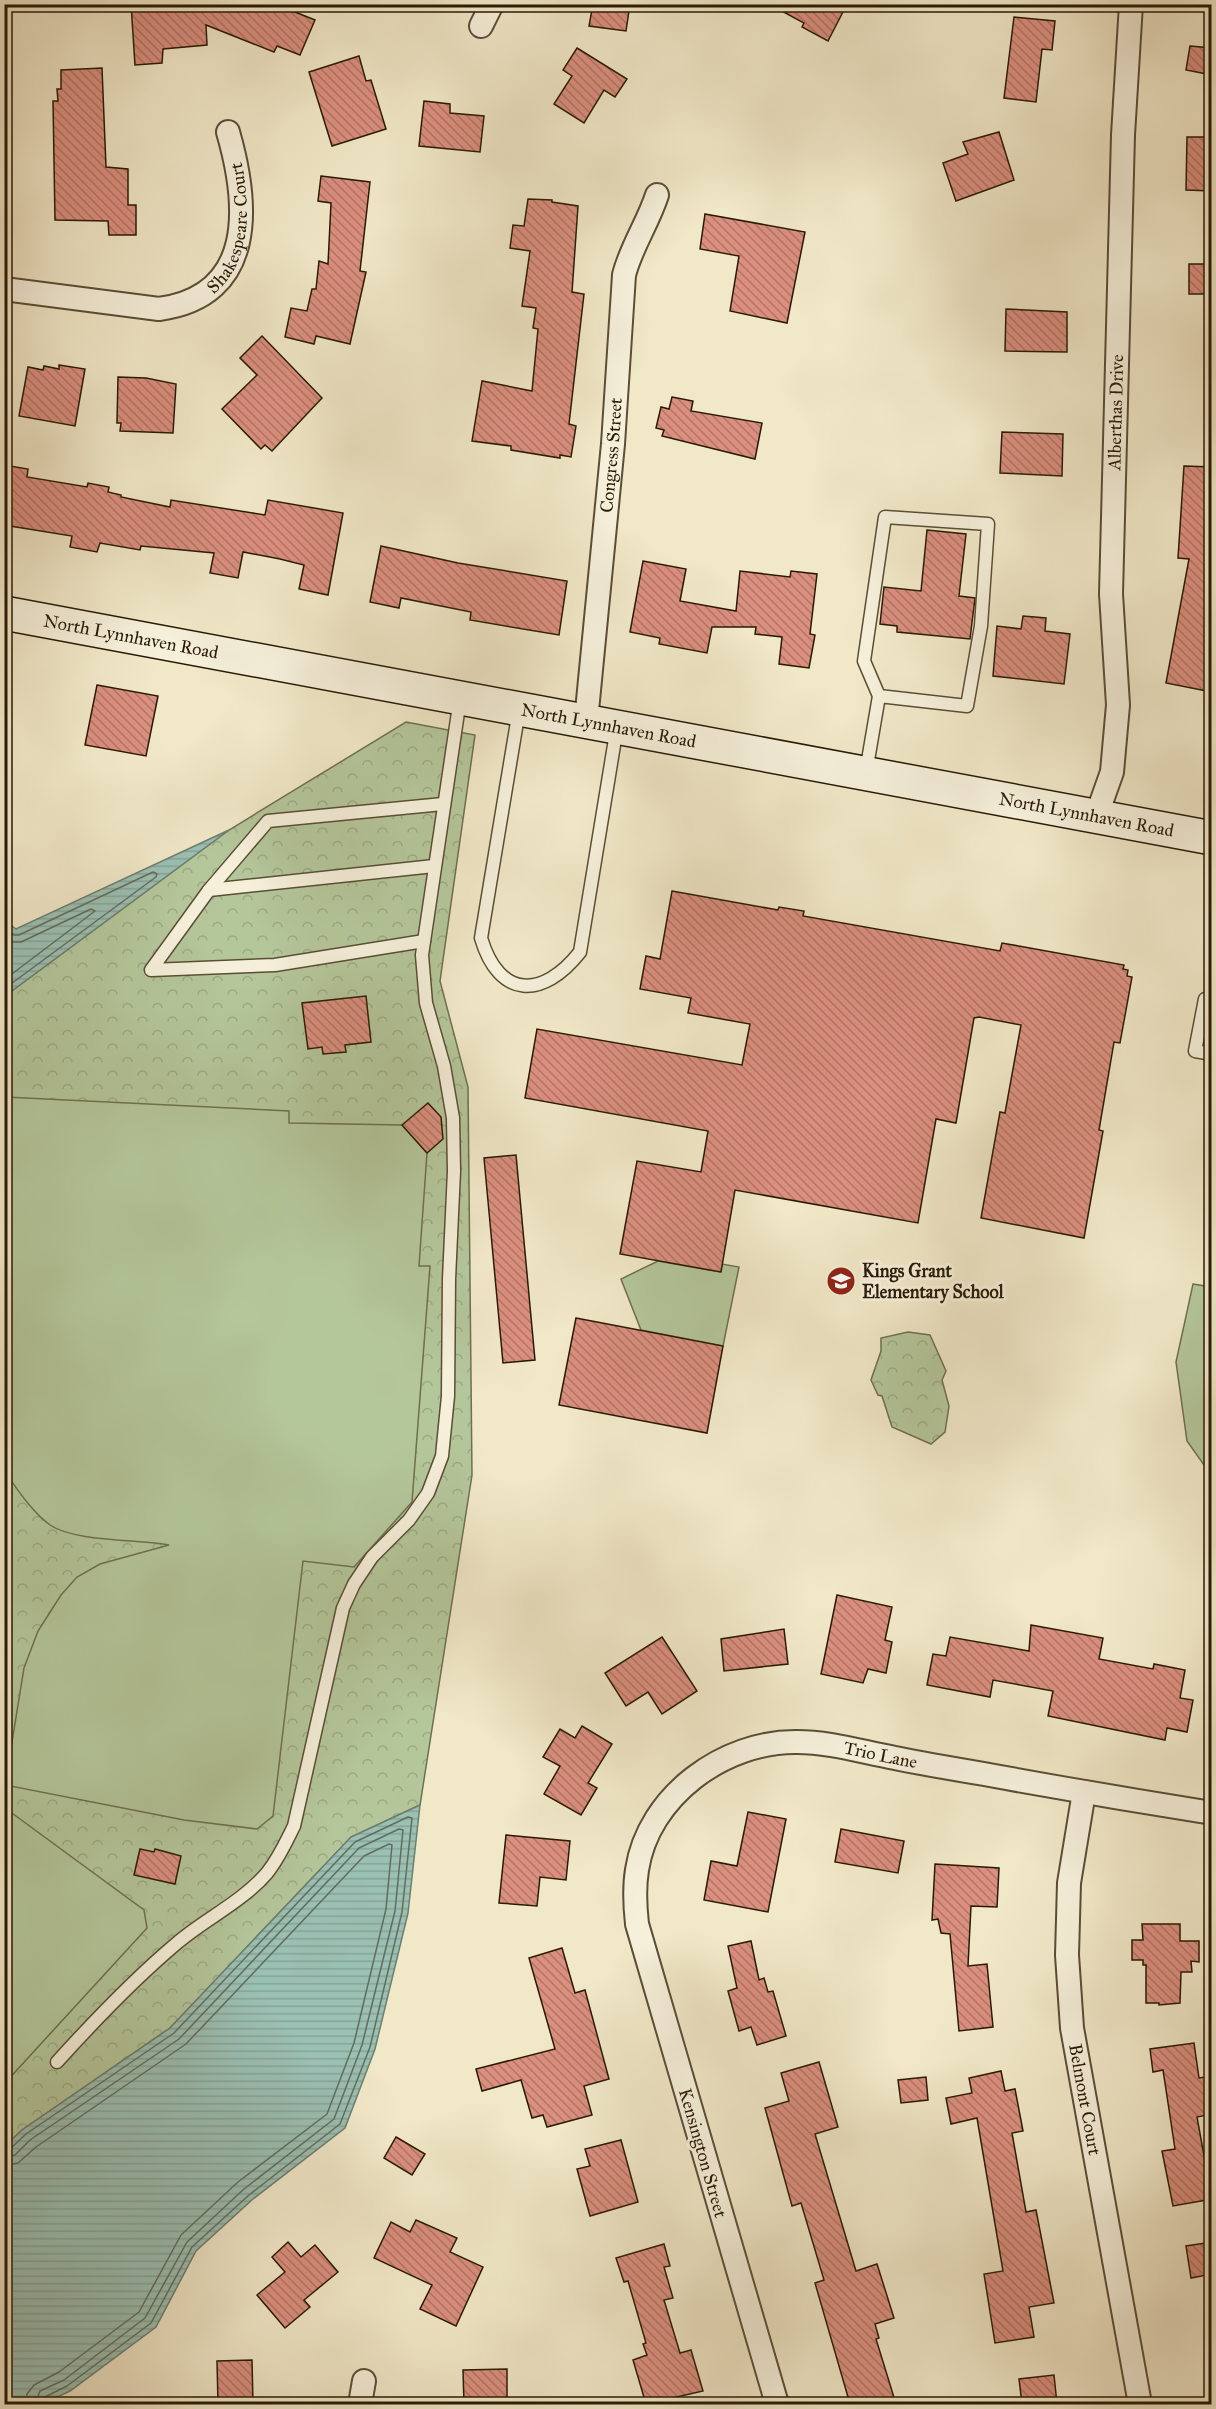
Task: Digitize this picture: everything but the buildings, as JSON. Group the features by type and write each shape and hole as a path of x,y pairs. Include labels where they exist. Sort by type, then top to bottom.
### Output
{"street":[{"path":"481,26 492,4"},
{"name":"Alberthas Drive","path":"1096,817 1112,772 1118,705 1111,594 1123,135 1131,4"},
{"name":"Shakespeare Court","path":"4,289 159,309 182,306 206,294 223,278 234,259 240,236 242,194 238,165 228,132"},
{"name":"Congress Street","path":"602,724 613,444 624,275 628,256 649,221 657,195"},
{"name":"North Lynnhaven Road","path":"4,613 1212,838"},
{"name":"Trio Lane","path":"634,1900 637,1869 643,1846 657,1818 675,1794 699,1773 729,1757 761,1746 795,1742 829,1743 1084,1792 1212,1813"},
{"name":"Belmont Court","path":"1084,1792 1069,1883 1067,1956 1072,2028 1140,2404"},
{"name":"Kensington Street","path":"634,1900 637,1924 777,2404"},
{"path":"360,2404 364,2381"}],"lane":[{"path":"866,773 879,696 864,661 885,517 988,525 981,626 967,706 879,696"},
{"path":"57,2062 120,1994 179,1942 266,1874 280,1854 294,1826 343,1608 354,1584 372,1557 409,1520 428,1493 442,1456 448,1396 449,1279 454,1171 453,1118 444,1066 426,1003 422,955 460,698"},
{"path":"519,709 481,938 487,959 501,977 518,987 535,986 556,976 568,967 580,952 602,724"},
{"path":"424,941 274,965 151,969 209,890 268,821 443,804"},
{"path":"209,890 434,866"},
{"path":"1212,1001 1205,999 1196,1051 1212,1054"}],"green space":[{"path":"406,722 475,735 440,981 468,1087 472,1475 420,1805 351,1837 170,2028 22,2130 5,2146 5,996 229,830"},
{"path":"5,1097 289,1111 289,1123 402,1125 427,1153 419,1266 430,1266 412,1502 354,1567 303,1561 273,1816 257,1829 184,1820 5,1785 24,1668 38,1631 61,1595 77,1577 100,1564 169,1545 91,1537 61,1530 50,1525 37,1514 5,1472"},
{"path":"658,1261 720,1272 722,1264 739,1267 723,1346 641,1330 621,1279"},
{"path":"1193,1284 1211,1287 1211,1475 1187,1441 1176,1362"},
{"path":"908,1332 930,1335 946,1371 942,1380 949,1406 945,1432 931,1444 892,1427 882,1396 878,1395 871,1380 881,1351 881,1338"},
{"path":"5,1808 144,1910 147,1928 5,2083"}],"water":[{"path":"229,830 5,996 5,921 16,929"},
{"path":"420,1805 408,1913 375,2049 345,2128 253,2199 196,2251 156,2327 70,2391 43,2404 5,2404 5,2146 22,2130 170,2028 351,1837"}],"place":[{"name":"Kings Grant Elementary School","path":"841,1281"}]}
